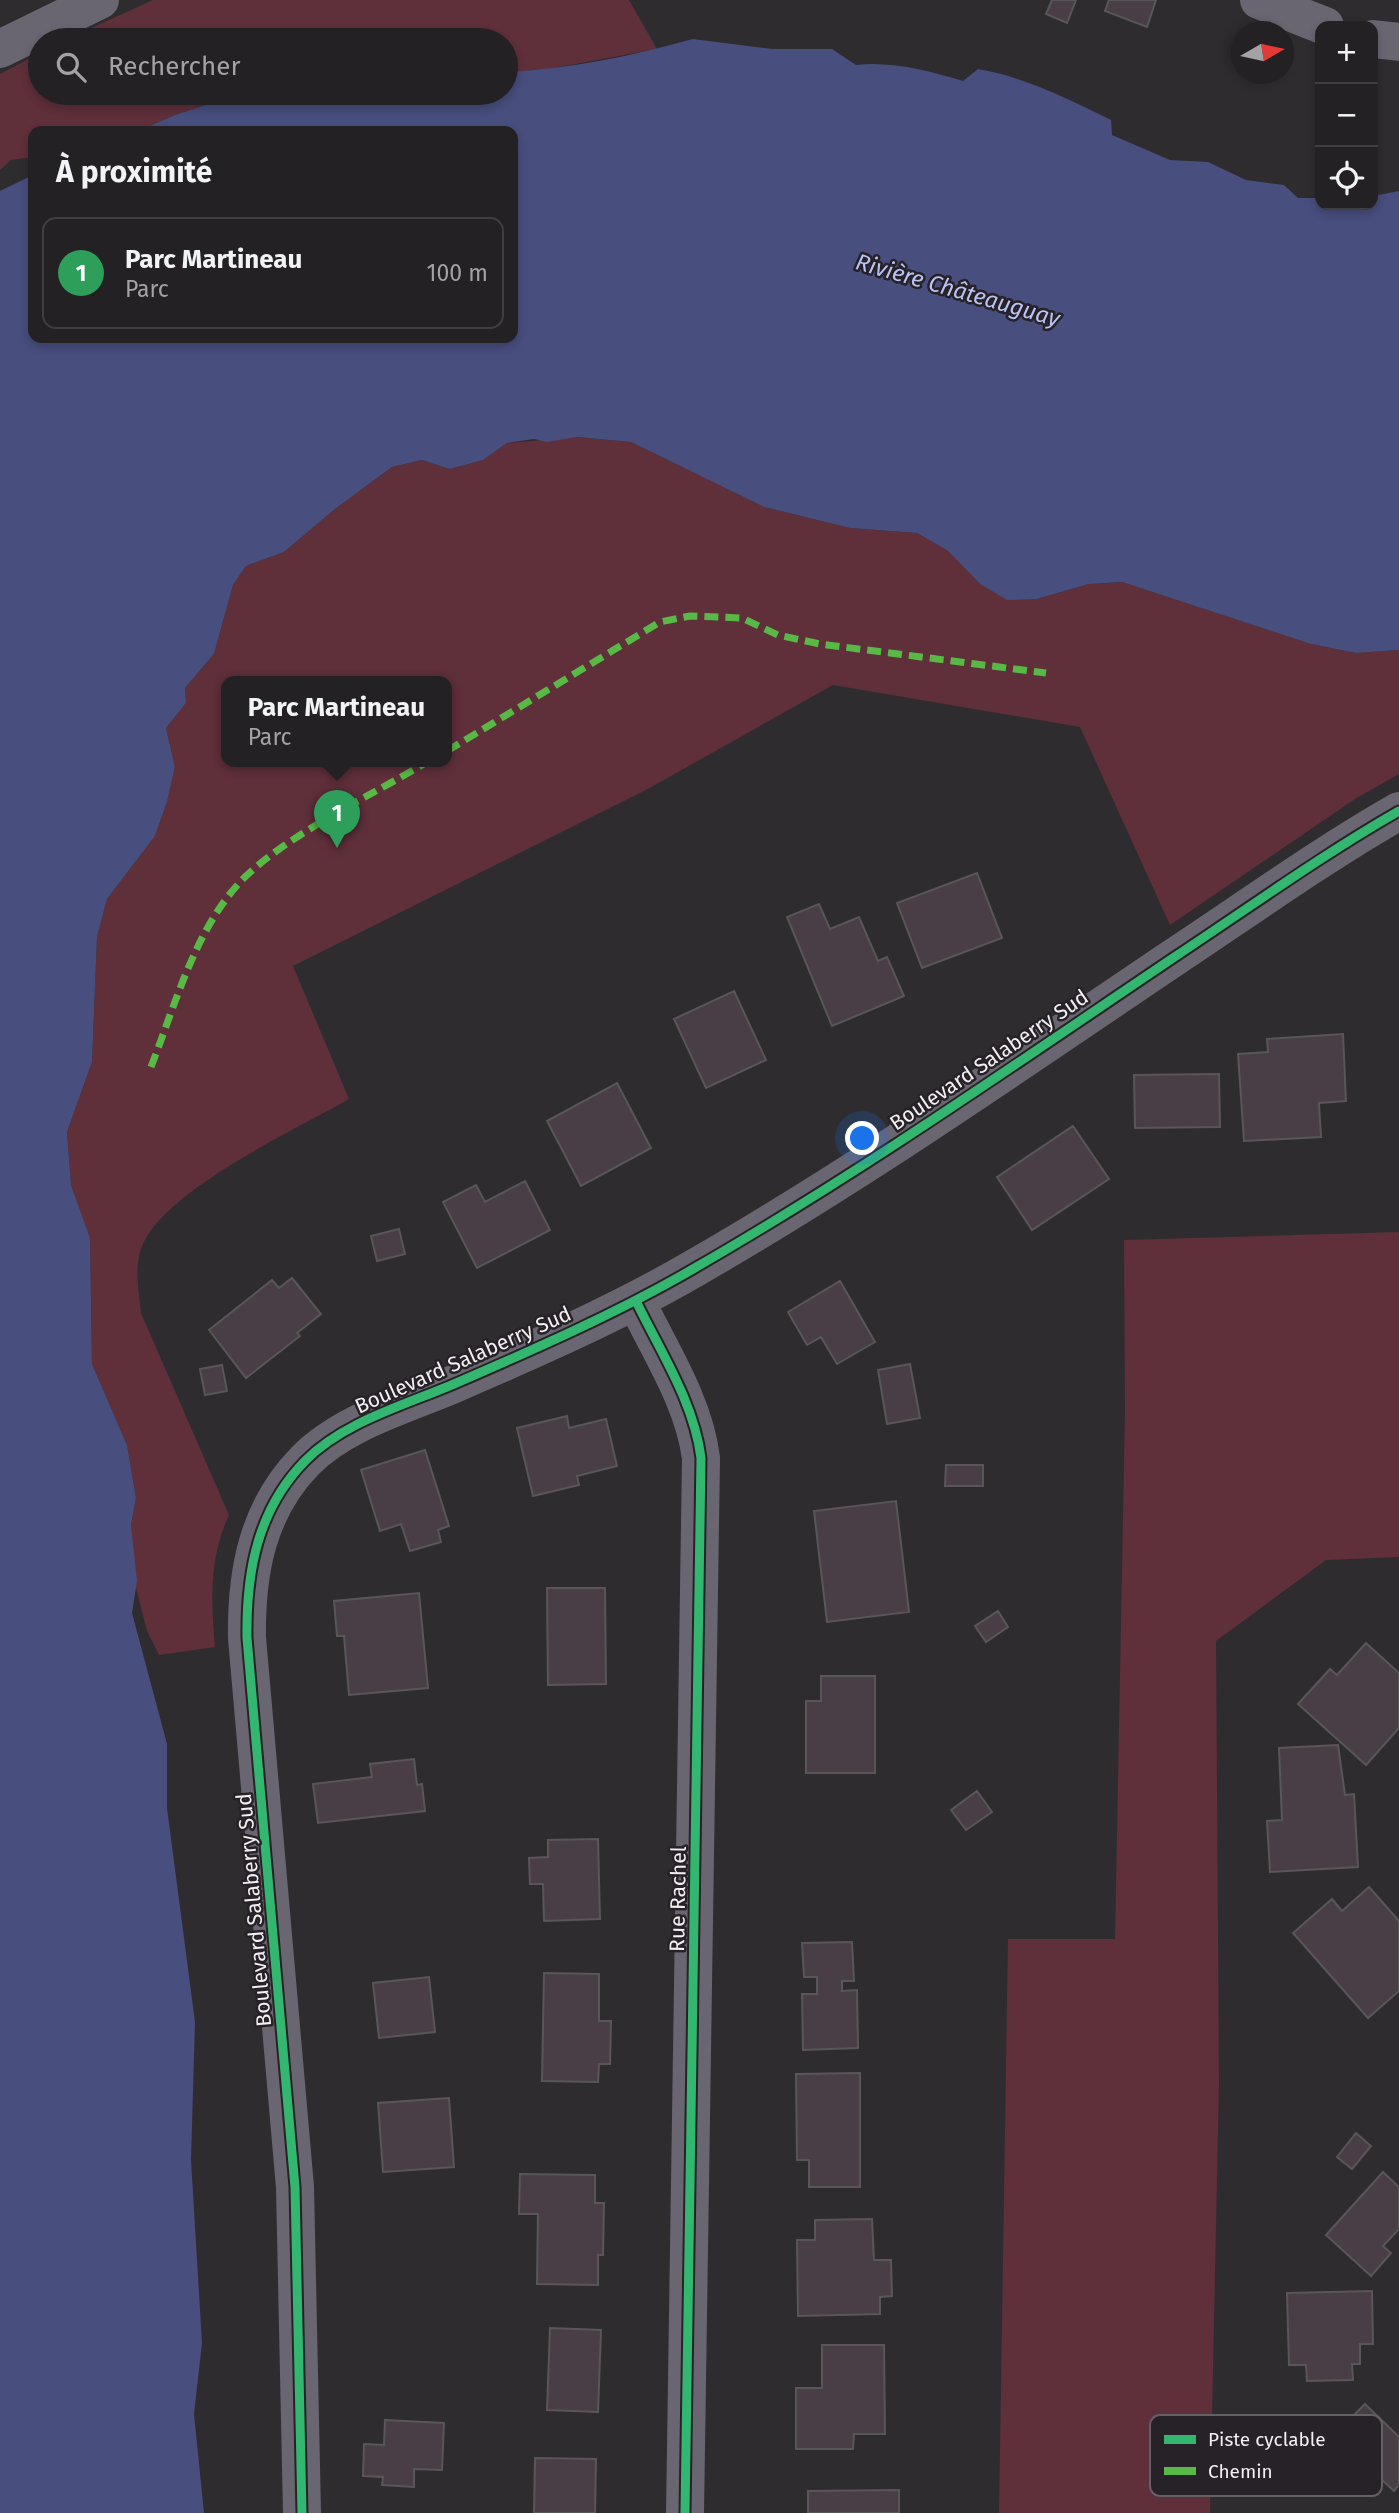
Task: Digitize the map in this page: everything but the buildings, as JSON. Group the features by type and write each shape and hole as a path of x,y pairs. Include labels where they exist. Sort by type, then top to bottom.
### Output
{"street":[{"path":"43,28 100,0"},
{"path":"1259,0 1315,22"},
{"path":"0,49 28,35"},
{"path":"1378,40 1399,42"},
{"name":"Boulevard Salaberry Sud","path":"302,2513 301,2338 294,2176 247,1638 248,1580 254,1552 263,1526 284,1487 324,1443 636,1301 762,1227 886,1149 1251,905 1399,811"},
{"name":"Rue Rachel","path":"636,1301 687,1404 699,1439 701,1458 685,2513"}],"shaded area":[{"path":"153,0 629,0 657,49 542,70 518,71 518,28 91,28"},
{"path":"28,59 28,105 205,105 150,126 28,126 28,158 11,160 0,170 0,74"},
{"path":"577,437 631,442 764,507 850,528 917,533 948,551 980,584 1037,599 1089,584 1122,582 1311,644 1356,653 1399,650 1399,774 1355,799 1170,925 1080,727 833,685 646,790 293,966 349,1099 201,1184 153,1227 139,1257 141,1313 229,1515 218,1547 213,1580 215,1647 159,1655 147,1631 136,1588 131,1525 136,1498 127,1445 92,1364 90,1239 71,1185 67,1132 92,1062 97,937 107,899 155,836 175,767 166,728 186,703 185,688 214,654 233,585 246,566 284,552 335,509 392,467 422,460 450,469 483,460 507,443"},
{"path":"1399,1232 1399,1557 1326,1560 1216,1641 1219,2082 1212,2415 1150,2415 1150,2496 1210,2496 1210,2513 999,2513 1008,1939 1115,1939 1125,1411 1124,1240"}],"water":[{"name":"Rivière Châteauguay","path":"693,39 773,49 832,49 856,65 924,70 963,81 978,69 1013,77 1079,104 1111,120 1112,135 1170,160 1208,162 1246,180 1284,185 1298,198 1315,198 1315,210 1378,210 1378,195 1399,191 1399,650 1356,653 1311,644 1122,582 1089,584 1037,599 1007,600 980,584 948,551 917,533 850,528 764,507 631,442 577,437 547,442 534,439 507,443 483,460 450,469 422,460 392,467 335,509 284,552 246,566 233,585 214,654 185,688 186,703 166,728 175,767 155,836 107,899 97,937 92,1062 67,1132 71,1185 90,1238 92,1364 127,1445 136,1498 131,1525 137,1581 132,1613 167,1744 167,1808 195,2022 191,2160 202,2343 194,2414 204,2513 0,2513 0,191 28,177 28,343 518,343 518,126 150,126 205,105 518,105 518,71 601,61"}],"marked path":[{"path":"452,748 660,622 690,616 742,618 778,635 820,644 1046,673"},
{"path":"151,1067 201,941 229,896 246,876 264,860 309,830 418,767"}],"cycle path":[{"path":"302,2513 295,2187 247,1638 252,1566 265,1521 276,1500 305,1461 337,1435 575,1330 693,1269 817,1195 1342,845 1399,811"},
{"path":"636,1301 684,1397 701,1458 685,2513"}],"place":[{"name":"Parc Martineau","path":"337,848"}]}
